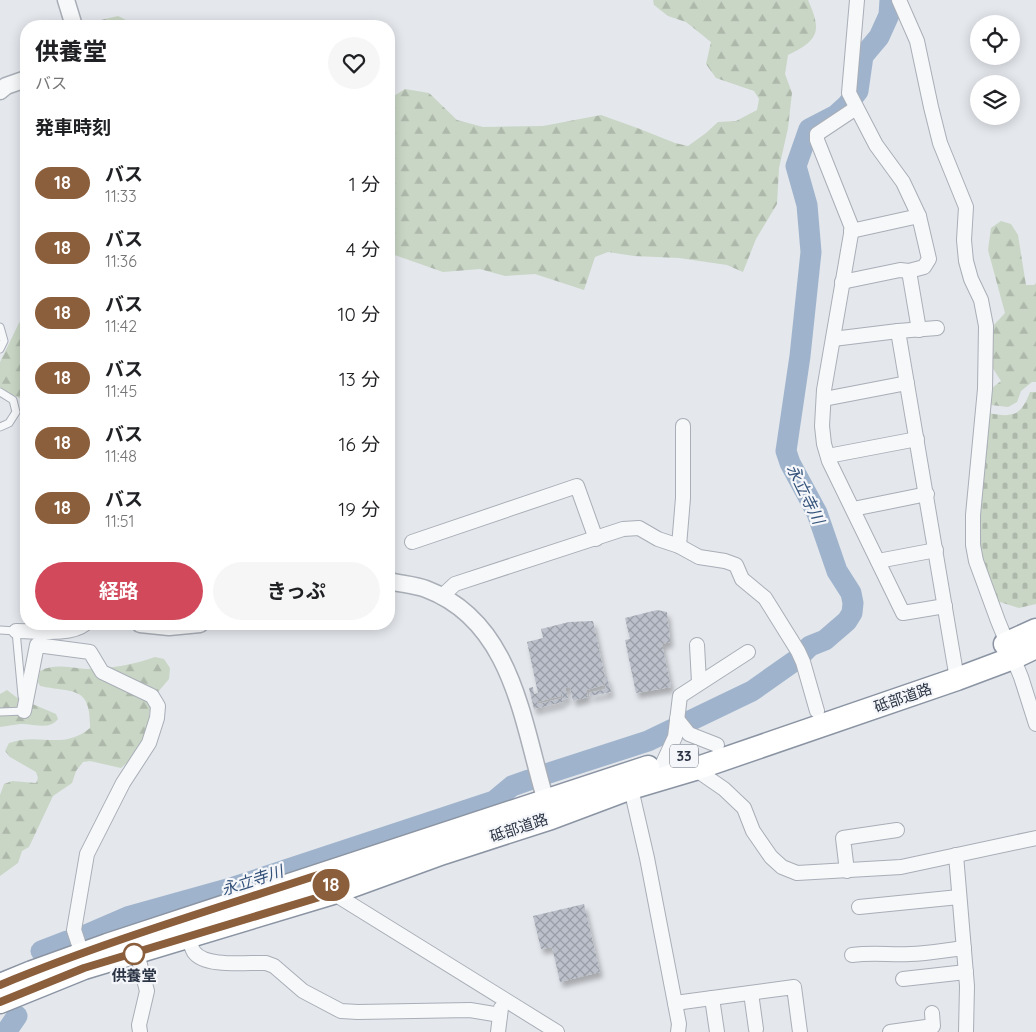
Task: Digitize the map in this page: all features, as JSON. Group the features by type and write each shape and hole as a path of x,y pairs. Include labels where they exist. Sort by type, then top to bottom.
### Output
{"highway":[{"name":"砥部道路","path":"1010,651 1036,630"},
{"name":"砥部道路","path":"629,781 663,762 692,752 955,672 1010,651 1036,647"},
{"name":"砥部道路","path":"0,985 82,954 333,893 444,853 549,809 629,781 692,752 817,711 955,672"},
{"name":"砥部道路","path":"0,1002 84,968 137,952 187,928 327,872 549,809"}],"street":[{"path":"66,0 72,20"},
{"path":"842,282 900,270 909,271 924,267 929,259 919,216 903,182 876,145 853,102 857,0"},
{"path":"899,0 917,41 930,107 940,143 966,207 964,240 966,261 971,279 981,300 986,326 985,389 973,515 973,545 976,561 1021,676 1036,724"},
{"path":"0,90 20,81"},
{"path":"853,102 817,134 817,140 852,228 832,339 824,399 822,426 824,444 853,509 904,613 945,606"},
{"path":"851,231 919,216"},
{"path":"909,271 918,330"},
{"path":"832,339 937,328"},
{"path":"898,331 927,494 955,672"},
{"path":"824,399 907,383"},
{"path":"679,546 683,498 683,426"},
{"path":"828,456 917,439"},
{"path":"412,542 577,486 596,538"},
{"path":"853,509 927,494"},
{"path":"441,597 454,584 624,529 639,528 658,539 679,546 699,557 726,561 736,565 742,580 766,598 801,657 817,711"},
{"path":"878,561 936,550"},
{"path":"395,582 426,589 456,605 481,627 499,653 515,688 549,809"},
{"path":"16,631 56,632 66,630"},
{"path":"24,711 37,645 90,652 102,672 152,696 158,706 157,718 149,743 123,783 87,854 74,930 82,954"},
{"path":"697,645 699,682"},
{"path":"663,762 675,737 680,696 748,652"},
{"path":"677,719 692,752 724,789 744,808 753,831 770,857 782,867 797,873 902,867 1036,838"},
{"path":"629,781 647,858 679,1024 678,1032"},
{"path":"847,871 843,838 897,830"},
{"path":"956,855 967,986 966,1032"},
{"path":"327,872 333,893 557,1032"},
{"path":"859,907 960,897"},
{"path":"187,928 193,951 198,957 223,963 266,963 274,966 303,991 341,1011 470,1010 500,1015"},
{"path":"852,955 870,952 926,953 964,948"},
{"path":"137,952 147,991 138,1025 140,1032"},
{"path":"903,980 966,972"},
{"path":"675,1003 794,987 800,1032"},
{"path":"751,993 756,1029"},
{"path":"498,1032 502,998"},
{"path":"712,998 717,1032"},
{"path":"890,1032 933,1026 932,1012"}],"lane":[{"path":"0,327 4,341 0,349"},
{"path":"0,392 13,400 16,412 10,423 0,427"},
{"path":"0,630 16,631 24,711 0,712"}],"green space":[{"path":"653,0 808,0 815,20 815,34 812,39 788,55 785,74 792,93 788,128 779,168 777,204 756,239 743,272 727,265 679,258 634,256 608,252 595,257 584,290 535,274 505,276 480,269 443,272 395,255 395,95 405,89 429,93 457,120 483,127 543,126 601,115 675,143 688,146 718,122 736,121 757,110 759,99 754,91 716,78 706,64 711,42 686,22 668,16 654,5"},
{"path":"118,16 126,20 101,20"},
{"path":"1001,221 1011,224 1018,235 1026,285 1034,285 1036,283 1036,382 1032,382 1021,391 1017,402 1008,407 991,405 992,388 1001,381 992,367 993,326 1005,313 988,250 991,228"},
{"path":"20,322 20,398 0,387 0,362"},
{"path":"1030,392 1036,392 1036,604 1019,608 994,600 976,546 987,413 1014,414 1023,407"},
{"path":"155,657 164,659 170,668 169,679 158,692 149,713 149,729 129,761 121,768 90,761 83,762 76,771 72,783 53,796 29,847 22,851 18,863 0,876 0,795 4,784 12,781 36,783 38,778 36,772 10,757 5,751 9,743 31,739 60,740 80,735 90,728 87,704 83,698 71,691 40,686 38,682 40,671 51,667 86,669 112,667"},
{"path":"7,690 16,697 56,714 58,719 54,723 45,726 20,724 0,727 0,694"}],"building":[{"path":"657,610 667,612 670,642 662,644 671,687 636,693 625,640 630,639 625,618"},
{"path":"593,621 605,677 607,677 611,692 590,696 589,693 606,689 603,679 604,685 586,690 588,697 573,701 570,687 565,688 568,698 563,700 561,689 561,696 537,702 538,704 562,698 563,702 534,709 529,688 533,687 534,694 538,693 527,642 543,638 541,629 569,622"},
{"path":"584,904 600,972 560,982 552,947 541,949 533,916"}],"waterway":[{"name":"永立寺川","path":"549,773 648,741 752,691 796,660 810,646 825,640 847,621 852,613 851,593 837,571 817,513 790,463 786,451 800,356 811,252 807,205 796,166 809,129 836,115 858,91 863,56 879,37 889,15 890,0"},
{"name":"永立寺川","path":"86,935 130,916 234,887 494,801 512,786 529,780"},
{"name":"永立寺川","path":"41,951 67,941"},
{"name":"永立寺川","path":"6,1032 17,1016"}],"bus line":[{"name":"18","path":"0,985 107,945 327,872 333,893 84,968 0,1002"}],"place":[{"name":"供養堂","path":"134,954"}]}
